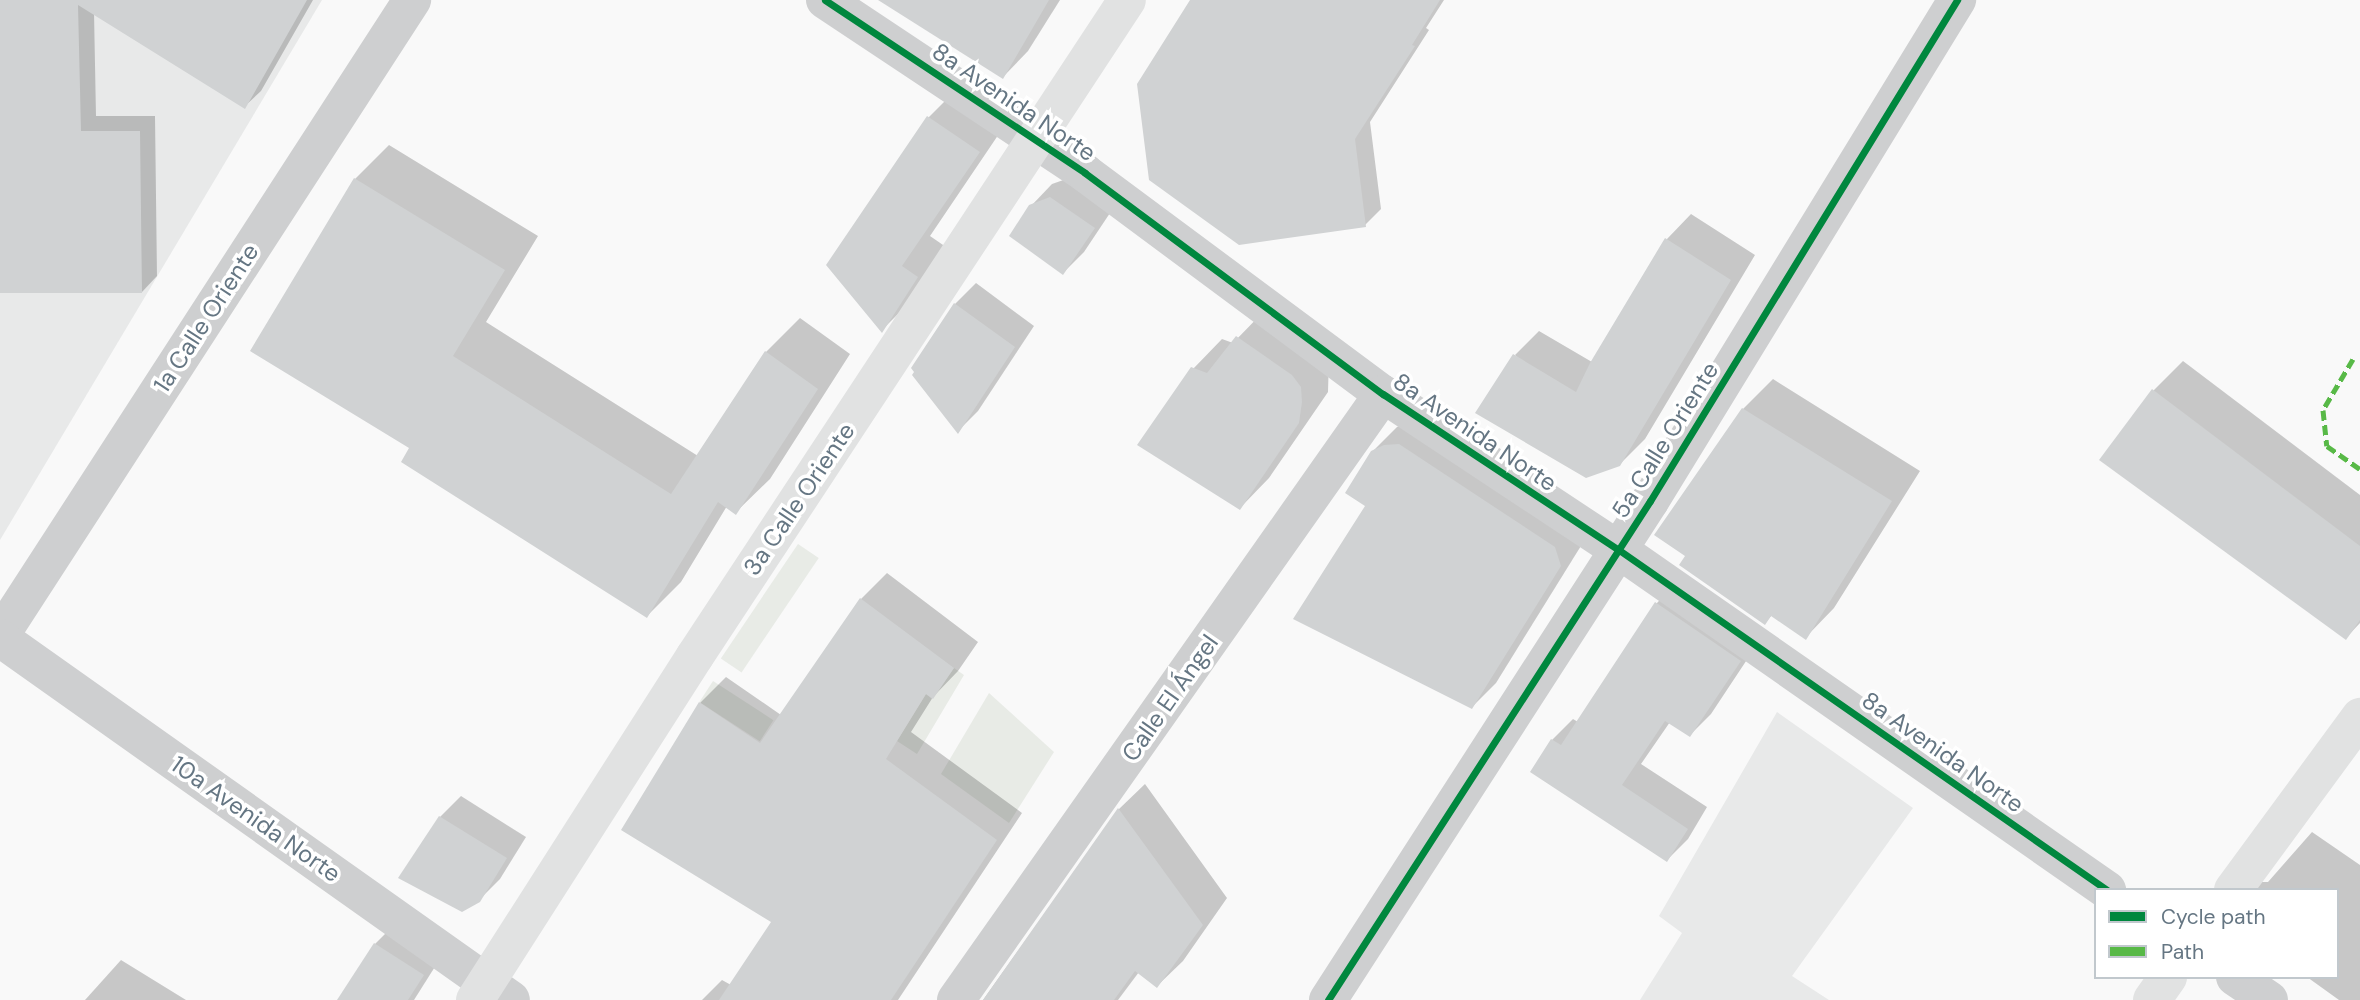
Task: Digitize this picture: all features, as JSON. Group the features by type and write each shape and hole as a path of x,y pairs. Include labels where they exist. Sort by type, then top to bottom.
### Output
{"main road":[{"name":"3a Calle Oriente","path":"491,994 1034,138 1127,0"},
{"path":"2234,888 2360,717"},
{"path":"2152,1000 2167,979"}],"street":[{"name":"1a Calle Oriente","path":"0,637 412,0"},
{"name":"8a Avenida Norte","path":"825,0 1034,138 1383,394 1619,550 2105,888"},
{"name":"5a Calle Oriente","path":"1328,1000 1619,550 1956,0"},
{"name":"Calle El Ángel","path":"956,1000 1383,394"},
{"name":"10a Avenida Norte","path":"0,637 491,994"},
{"path":"2238,979 2269,1000"}],"shaded area":[{"path":"0,0 322,0 0,540"},
{"path":"798,544 819,558 742,672 721,658"},
{"path":"954,668 964,675 917,754 897,741 926,694 932,699"},
{"path":"713,681 773,720 760,741 699,702"},
{"path":"989,693 1054,752 1009,823 941,774"},
{"path":"1777,712 1913,808 1792,976 1829,1000 1640,1000 1682,933 1659,916"}],"building":[{"path":"0,0 307,0 245,109 78,5 81,131 140,131 142,293 0,293"},
{"path":"878,0 1049,0 1003,79"},
{"path":"1190,0 1440,0 1412,45 1415,46 1355,139 1366,227 1239,245 1149,180 1137,84"},
{"path":"927,116 980,152 902,266 918,277 882,333 826,265"},
{"path":"354,178 505,270 453,356 671,494 765,351 818,389 736,515 718,502 647,618 401,462 409,448 250,351"},
{"path":"1050,197 1095,228 1063,275 1009,236 1029,205"},
{"path":"1665,238 1731,280 1620,466 1586,478 1475,413 1513,354 1576,392 1590,363"},
{"path":"954,303 1015,347 958,434 912,375 914,372 911,368"},
{"path":"1236,336 1292,375 1301,387 1302,402 1299,423 1240,510 1137,445 1191,367 1207,373"},
{"path":"2152,389 2360,546 2360,620 2346,640 2099,460"},
{"path":"1742,408 1892,501 1806,640 1771,616 1765,625 1679,565 1685,556 1654,535"},
{"path":"1399,444 1555,547 1561,566 1472,709 1293,619 1365,506 1345,493 1371,451 1384,445"},
{"path":"860,598 954,668 933,699 926,694 886,759 997,840 891,1000 719,1000 771,922 621,830 699,702 760,743"},
{"path":"1655,602 1741,661 1690,737 1665,721 1622,785 1688,829 1667,862 1530,772 1551,739 1561,745"},
{"path":"1118,808 1203,925 1157,988 1135,971 1114,1000 983,1000"},
{"path":"439,816 507,858 480,902 462,912 398,878"},
{"path":"374,943 424,975 408,1000 337,1000"}],"marked path":[{"path":"2353,359 2323,410 2327,446 2360,469"}],"cycle path":[{"path":"825,0 1085,173 1383,394 1619,550 2104,888"},
{"path":"1328,1000 1650,501 1957,0"}]}
